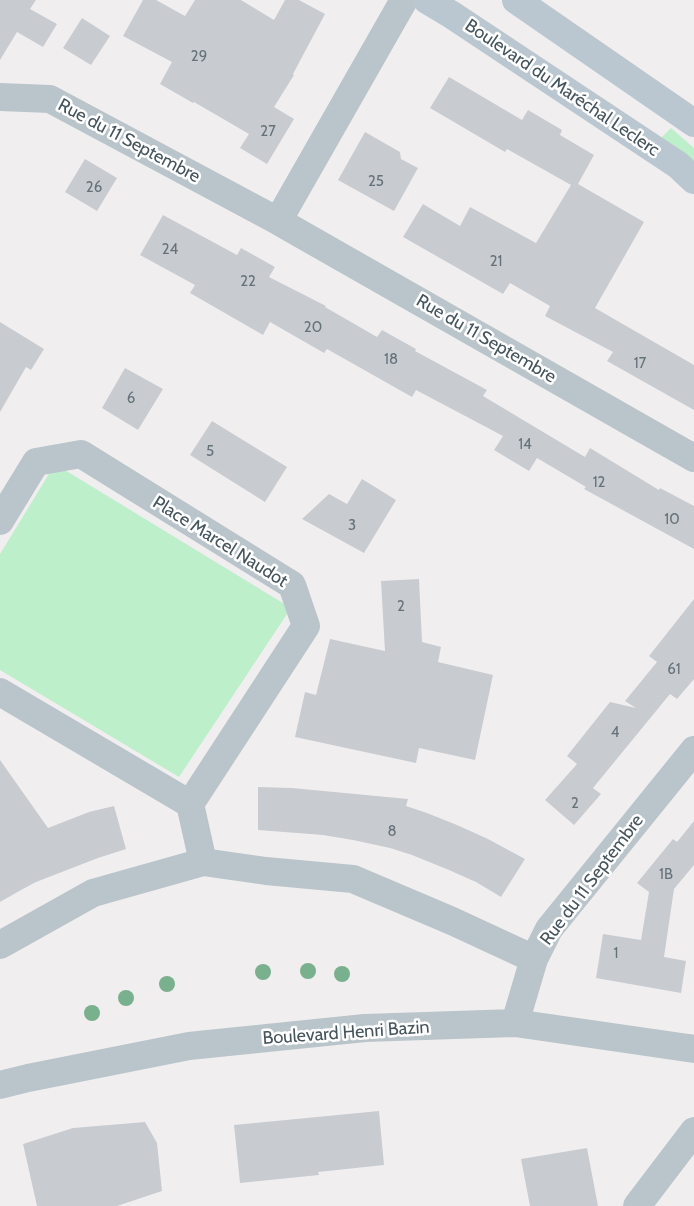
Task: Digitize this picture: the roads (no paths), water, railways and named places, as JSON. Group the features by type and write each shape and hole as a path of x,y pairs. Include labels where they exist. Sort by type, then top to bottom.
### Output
{"main road":[{"name":"Boulevard du Maréchal Leclerc","path":"427,0 678,165 694,180"},
{"path":"516,0 694,123"}],"street":[{"path":"278,221 404,0"},
{"name":"Rue du 11 Septembre","path":"0,97 50,99 278,221 694,458"},
{"name":"Place Marcel Naudot","path":"0,521 36,462 81,454 292,585 306,626 190,804"},
{"path":"0,692 190,804 203,862"},
{"name":"Rue du 11 Septembre","path":"515,1023 534,959 549,929 694,750"},
{"path":"0,945 93,894 203,862 266,871 353,879 452,921 534,959"},
{"name":"Boulevard Henri Bazin","path":"0,1085 189,1046 365,1028 515,1023 694,1049"},
{"path":"637,1206 694,1130"}]}
